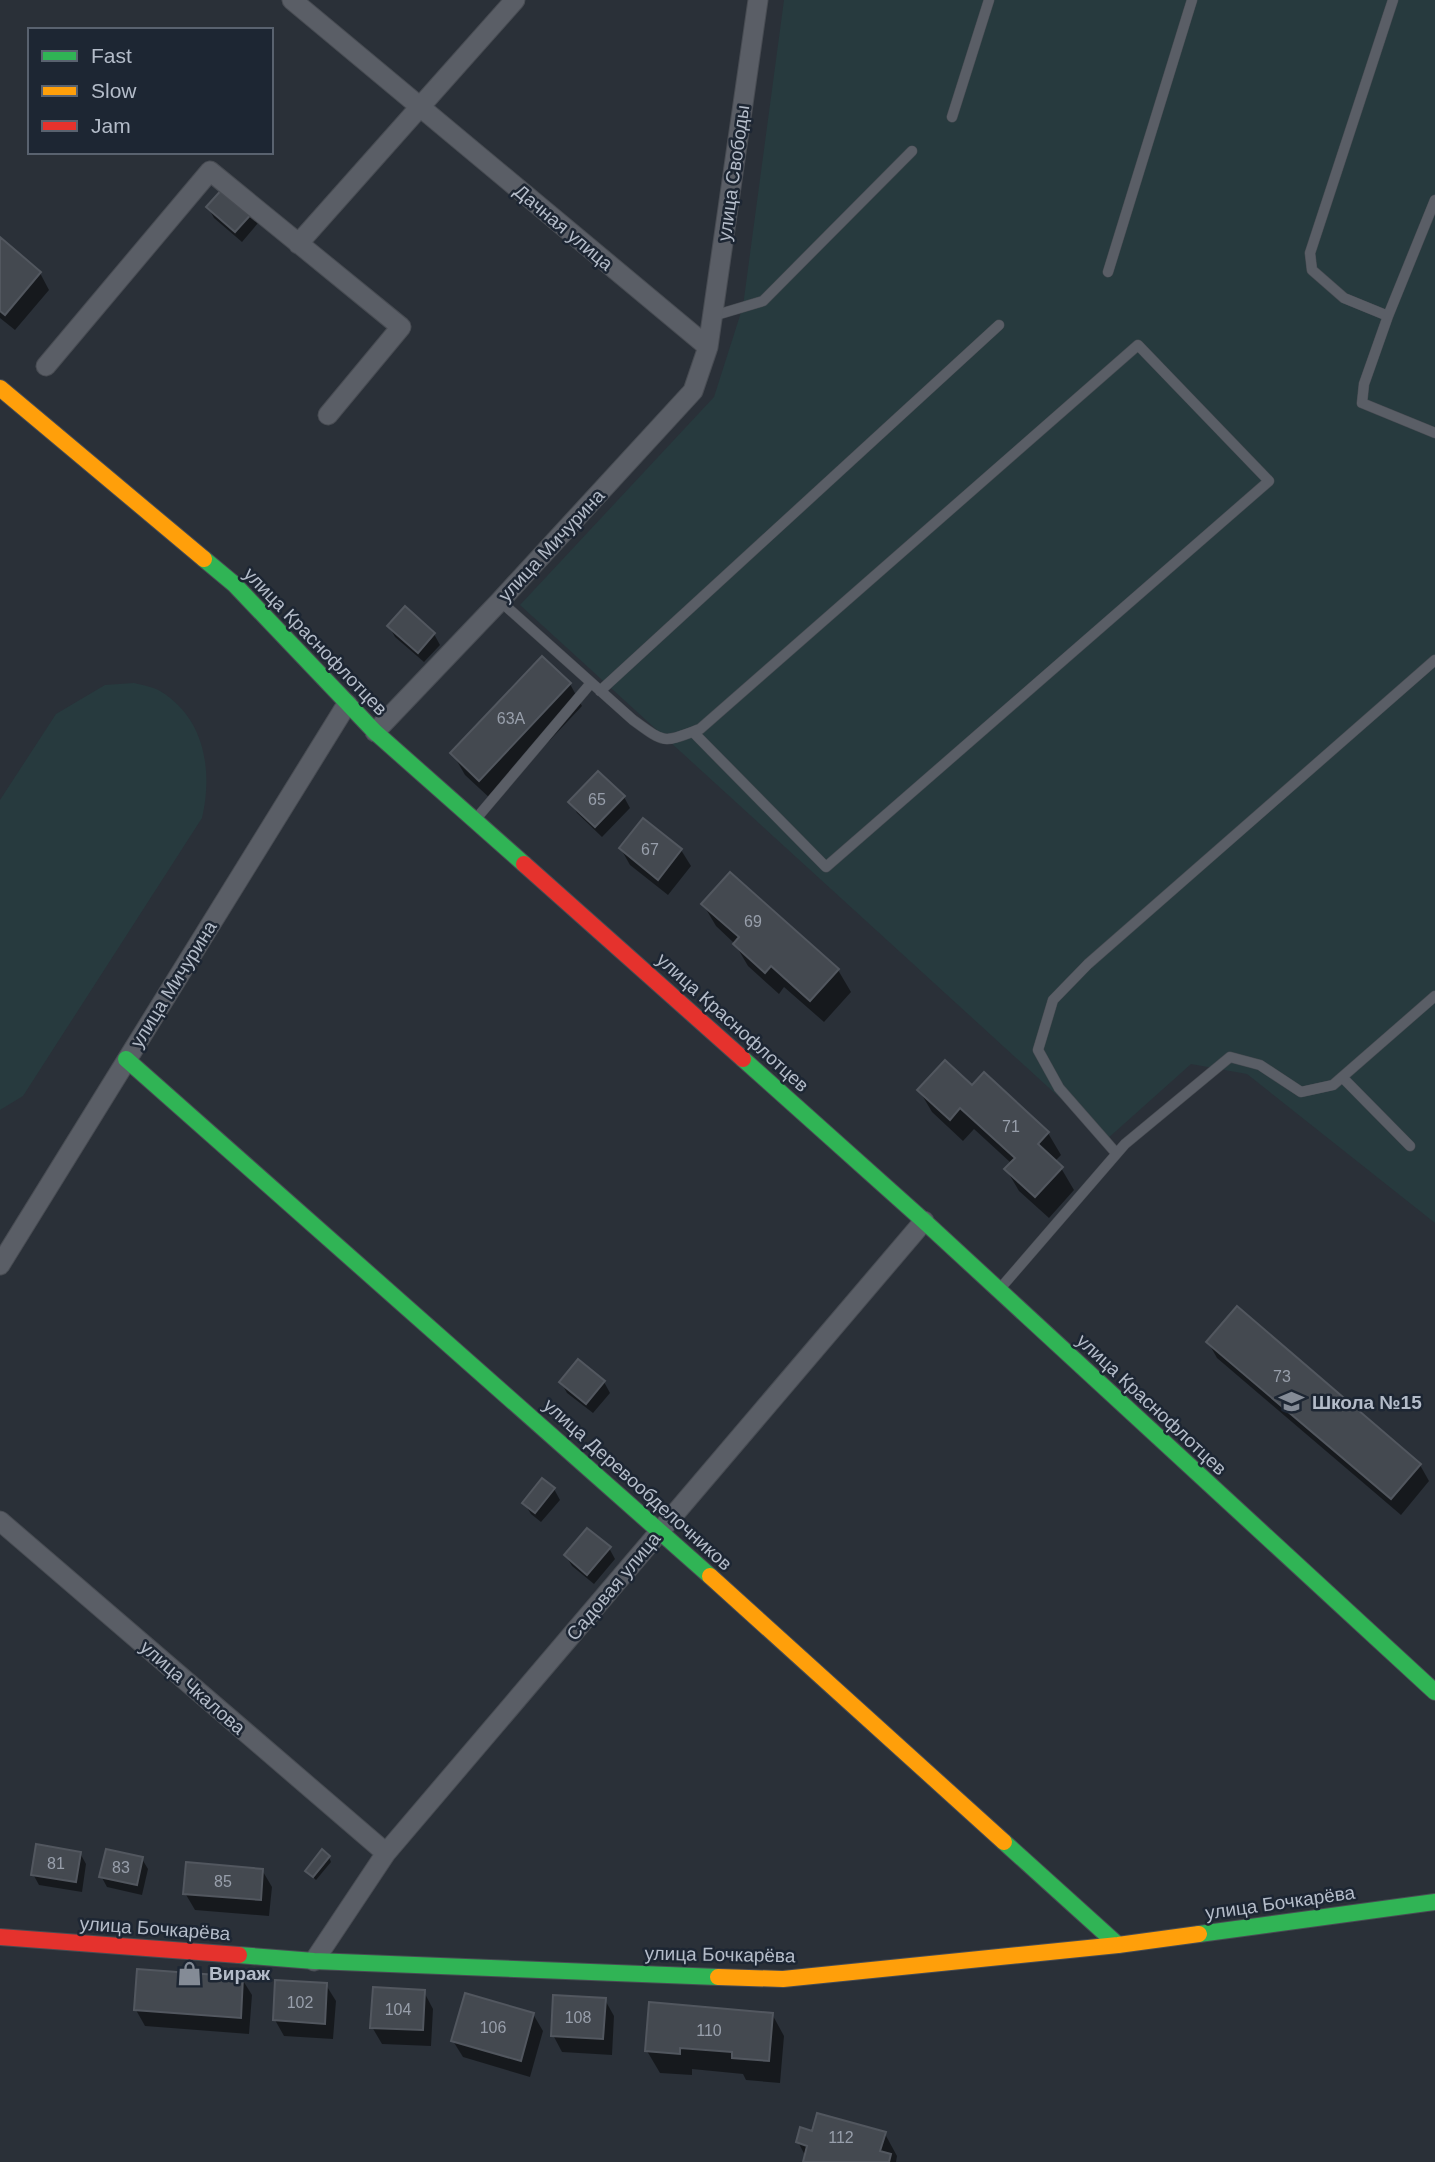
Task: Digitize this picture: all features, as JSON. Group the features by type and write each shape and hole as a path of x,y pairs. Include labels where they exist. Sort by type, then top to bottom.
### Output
{"street":[{"name":"Дачная улица","path":"292,0 708,347"},
{"path":"298,243 515,0"},
{"name":"улица Свободы","path":"708,347 758,0"},
{"path":"46,366 211,171 401,327 328,415"},
{"name":"улица Мичурина","path":"375,732 693,391 708,347"},
{"name":"улица Краснофлотцев","path":"0,388 234,584 375,732 925,1221 1435,1692"},
{"name":"улица Мичурина","path":"0,1265 348,704"},
{"name":"улица Деревообделочников","path":"126,1059 660,1531 1118,1945"},
{"name":"Садовая улица","path":"314,1961 386,1853 925,1221"},
{"name":"улица Чкалова","path":"0,1521 386,1853"},
{"name":"улица Бочкарёва","path":"0,1937 314,1961 783,1979 1118,1945 1435,1902"}],"lane":[{"path":"953,117 989,0"},
{"path":"1108,272 1192,0"},
{"path":"1388,316 1344,298 1311,270 1310,253 1393,0"},
{"path":"712,316 763,301 912,151"},
{"path":"1435,200 1388,316 1364,384 1362,403 1435,433"},
{"path":"600,691 999,325"},
{"path":"500,601 633,720 657,737 669,740 700,729 711,720 1138,345 1269,481 826,867 693,732"},
{"path":"1116,1153 1059,1088 1038,1050 1053,999 1088,964 1435,660"},
{"path":"474,821 591,683"},
{"path":"998,1291 1116,1153 1230,1057 1260,1065 1301,1092 1333,1085 1435,996"},
{"path":"1342,1077 1410,1146"}],"green space":[{"path":"784,0 1435,0 1435,1223 1247,1074 1191,1064 1106,1140 520,605 714,397 743,306"},
{"path":"134,683 157,690 175,702 196,731 205,764 202,818 23,1096 0,1110 0,800 56,714 105,685"}],"building":[{"path":"225,186 254,211 235,232 206,207"},
{"path":"0,237 41,272 5,315 0,311"},
{"path":"405,606 435,633 418,653 387,626"},
{"path":"542,656 571,683 479,781 450,753"},
{"path":"598,771 625,796 595,827 568,802"},
{"path":"643,818 682,849 658,880 619,848"},
{"path":"730,872 839,969 810,1001 771,966 765,973 733,944 739,937 701,904"},
{"path":"945,1060 972,1085 984,1072 1049,1132 1038,1144 1063,1167 1035,1197 1004,1169 1015,1158 960,1108 950,1120 917,1090"},
{"path":"1237,1306 1421,1464 1391,1499 1206,1342"},
{"path":"578,1359 605,1381 586,1404 559,1382"},
{"path":"542,1478 555,1488 535,1513 522,1503"},
{"path":"587,1528 611,1547 587,1575 564,1555"},
{"path":"36,1844 81,1852 76,1882 31,1875"},
{"path":"106,1849 143,1857 137,1885 99,1877"},
{"path":"322,1849 330,1856 313,1877 305,1871"},
{"path":"186,1862 263,1869 261,1900 183,1894"},
{"path":"137,1969 243,1977 241,2018 134,2010"},
{"path":"275,1980 327,1983 325,2024 273,2020"},
{"path":"373,1987 425,1990 423,2030 370,2028"},
{"path":"465,1993 534,2013 521,2061 451,2041"},
{"path":"553,1995 606,1998 603,2039 551,2036"},
{"path":"649,2002 773,2013 769,2061 732,2058 732,2052 680,2048 680,2054 645,2051"},
{"path":"817,2113 886,2132 880,2151 891,2154 889,2162 803,2162 807,2146 796,2142 800,2127 812,2131"}],"traffic: fast":[{"path":"204,559 234,584 375,732 524,864"},
{"path":"126,1059 710,1576"},
{"path":"743,1059 924,1221 1435,1692"},
{"path":"1004,1842 1118,1945"},
{"path":"1199,1934 1435,1902"},
{"path":"239,1955 314,1961 718,1977"}],"traffic: slow":[{"path":"0,388 204,559"},
{"path":"710,1576 1004,1842"},
{"path":"718,1977 783,1979 1118,1945 1199,1934"}],"traffic: jam":[{"path":"524,864 743,1059"},
{"path":"0,1937 239,1955"}],"place":[{"name":"Школа №15","path":"1292,1402"},
{"name":"Вираж","path":"189,1973"}]}
